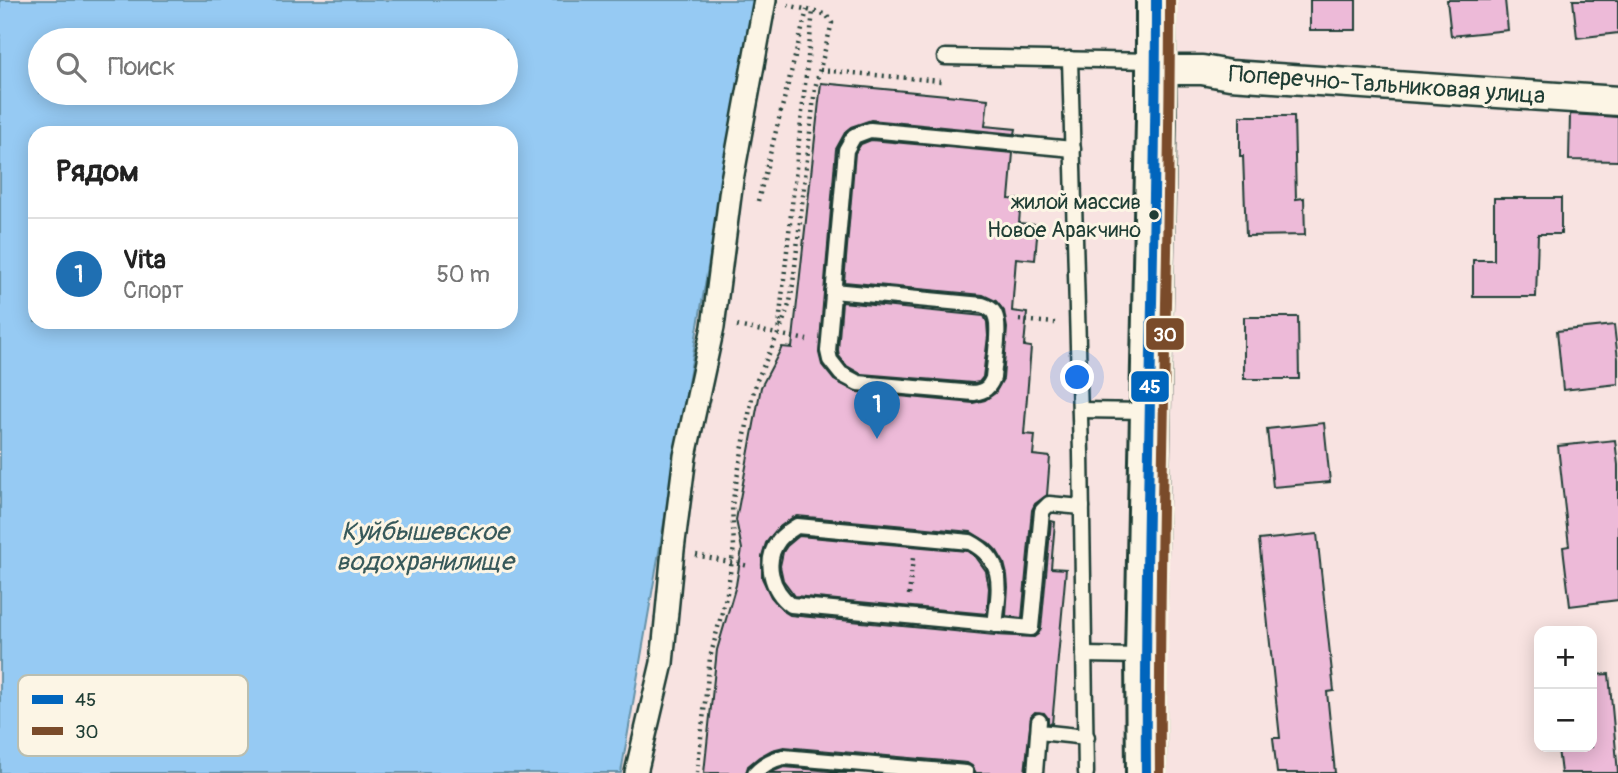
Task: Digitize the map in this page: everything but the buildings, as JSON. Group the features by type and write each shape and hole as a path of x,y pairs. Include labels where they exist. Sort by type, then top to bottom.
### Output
{"main road":[{"path":"1146,773 1145,656 1156,0"}],"street":[{"path":"636,773 662,663 683,470 714,321 732,180 765,0"},
{"name":"Поперечно-Тальниковая улица","path":"1155,65 1243,76 1618,102"}],"lane":[{"path":"951,57 1070,59 1155,65"},
{"path":"1070,59 1080,410 1086,773"},
{"path":"833,291 982,304 988,307 993,311 998,325 993,378 982,392 858,383 841,374 830,360 828,351 833,291 846,150 855,136 870,130 1073,149"},
{"path":"1080,410 1150,411"},
{"path":"995,625 999,583 996,568 990,556 970,542 797,526 786,532 773,551 770,571 772,582 777,593 791,605 995,625 1031,628 1042,511 1049,504 1082,507"},
{"path":"1084,655 1145,656"},
{"path":"1035,773 1039,727 1087,737"},
{"path":"755,773 771,760 783,757 966,773"}],"path":[{"path":"697,773 710,658 732,563 732,505 755,386 790,302 814,93 832,23 827,16 765,0"},
{"path":"757,206 810,11"},
{"path":"778,334 810,11"},
{"path":"820,70 947,81 953,79 956,74 951,57"},
{"path":"1026,321 1077,325"},
{"path":"726,324 793,337"},
{"path":"907,616 915,537"},
{"path":"696,555 739,564"}],"water":[{"name":"Куйбышевское водохранилище","path":"0,0 754,0 621,773 0,773"}],"transit line":[{"name":"45","path":"1146,773 1156,0"},
{"name":"30","path":"1160,773 1170,0"}],"place":[{"name":"жилой массив Новое Аракчино","path":"1154,215"},
{"name":"Vita","path":"877,439"}]}
